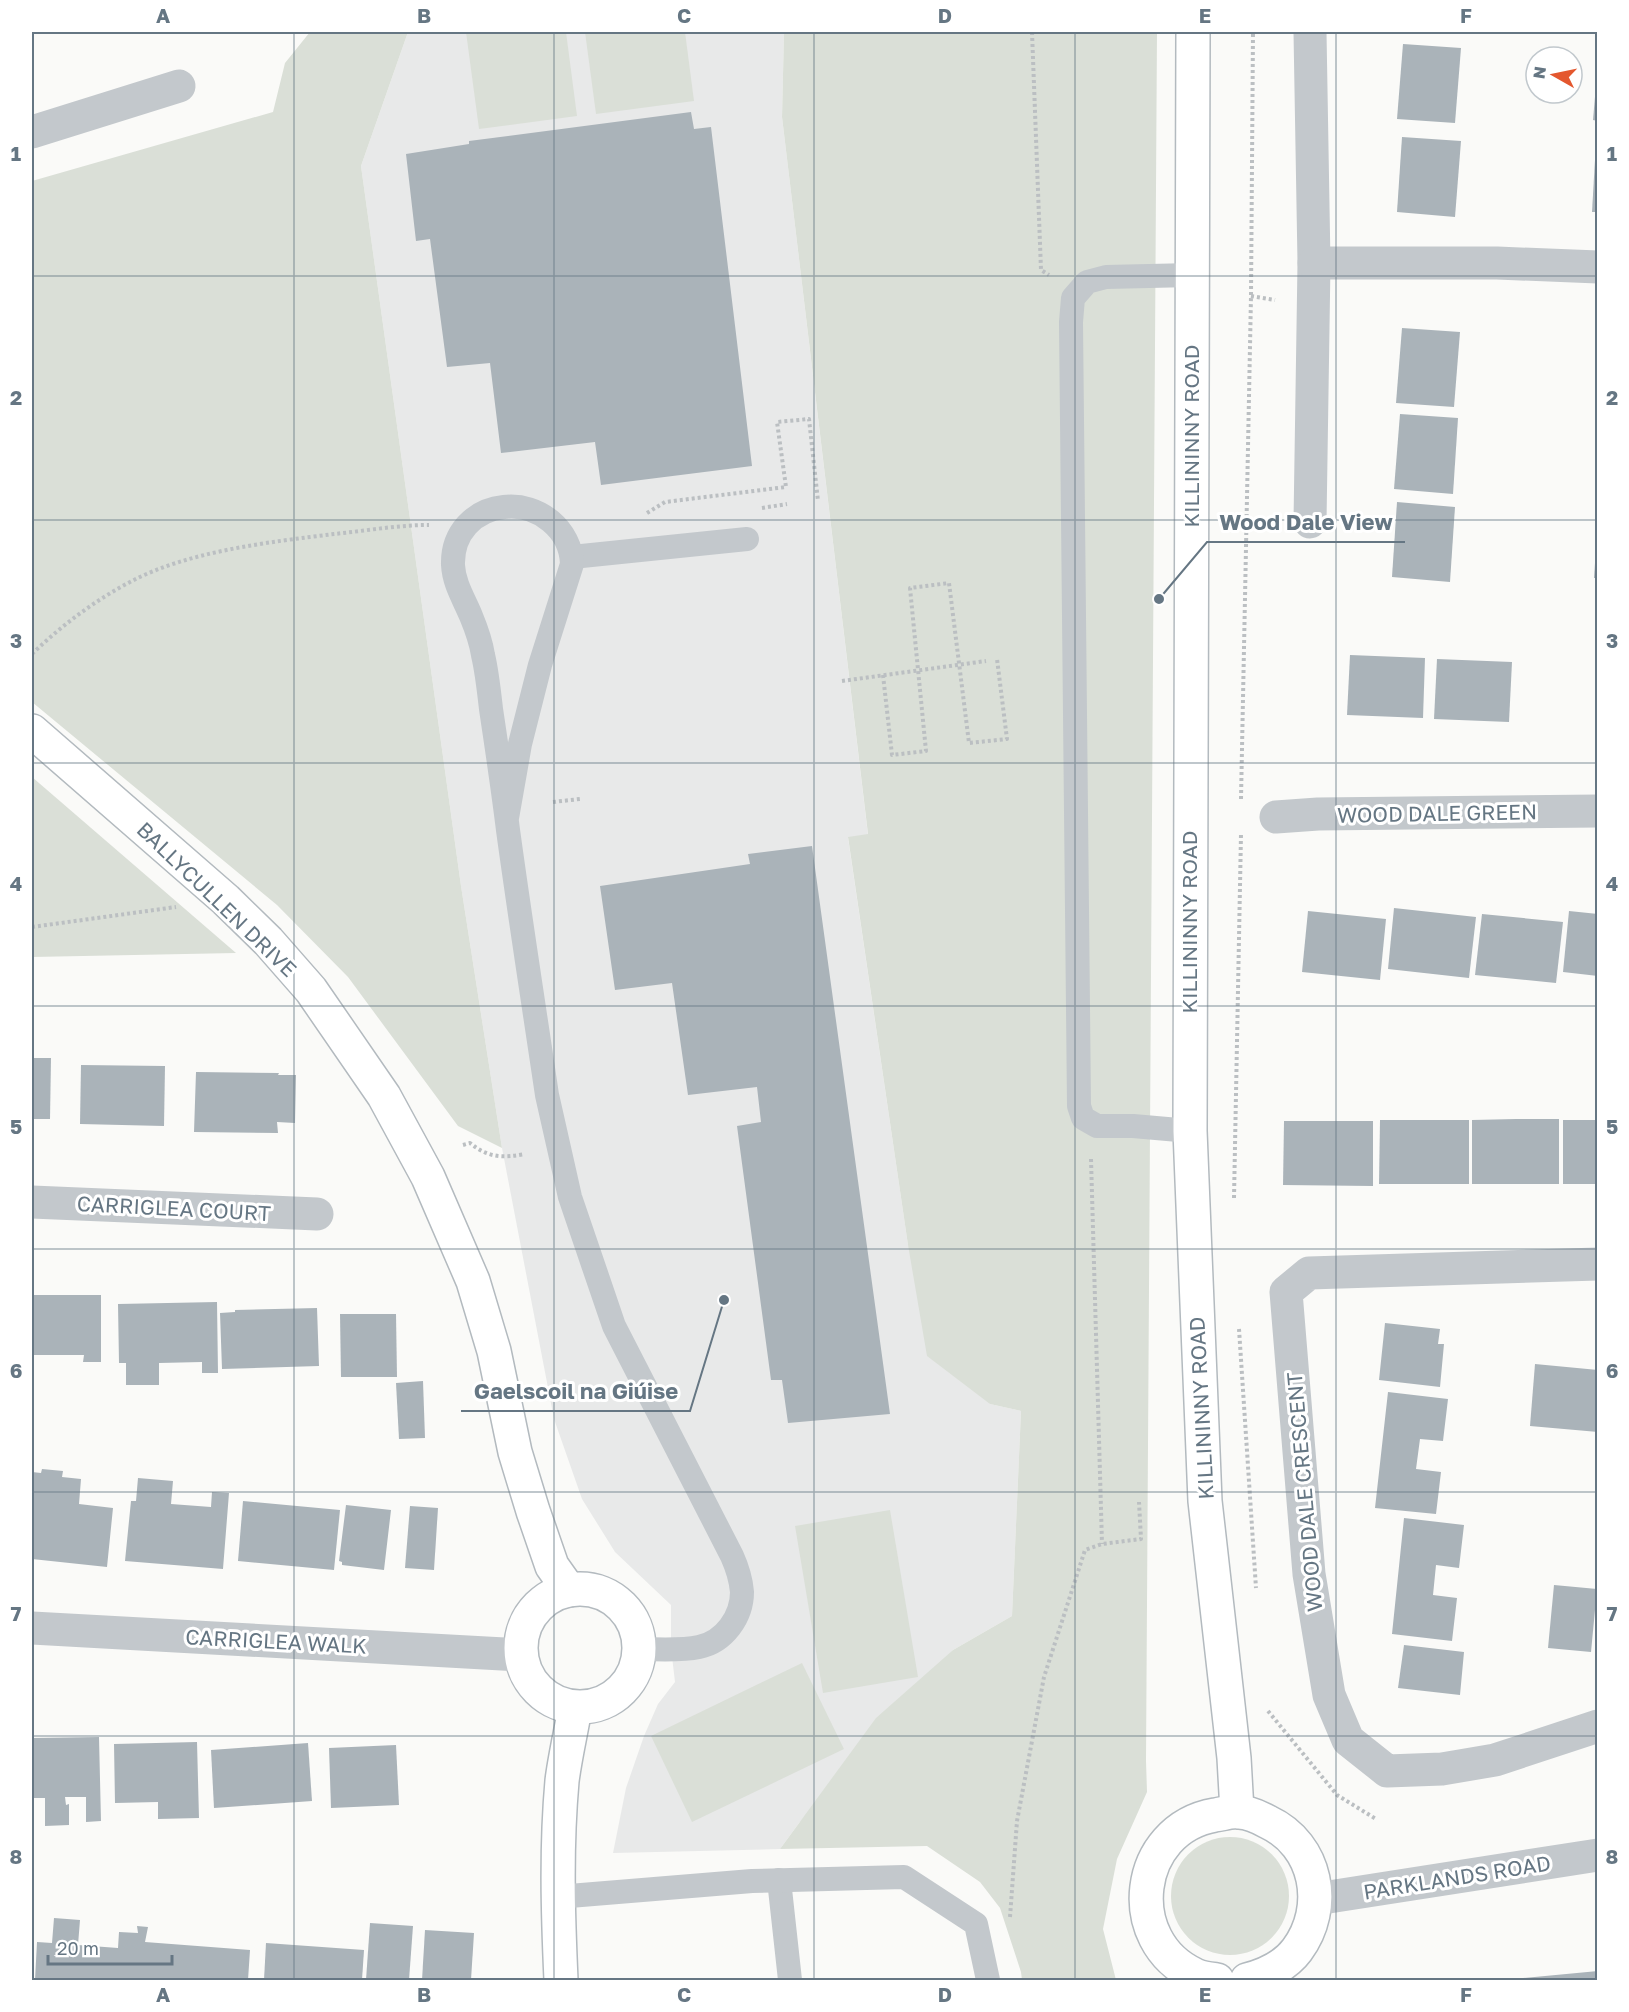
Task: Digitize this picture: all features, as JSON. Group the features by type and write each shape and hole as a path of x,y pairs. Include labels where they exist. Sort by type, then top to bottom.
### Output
{"main road":[{"name":"KILLININNY ROAD","path":"1193,32 1190,1131 1204,1502 1234,1758 1237,1811"},
{"name":"BALLYCULLEN DRIVE","path":"32,731 217,893 268,941 312,990 384,1096 428,1177 473,1281 494,1351 515,1452 533,1510 552,1566 569,1590"},
{"path":"588,1589 606,1595 622,1606 633,1622 639,1640 639,1658 633,1675 623,1689 609,1701 592,1707 575,1708 555,1702 538,1691 527,1674 521,1655 521,1637 528,1620 538,1606 552,1595 569,1590 588,1589"},
{"path":"561,1980 557,1897 562,1780 575,1708"},
{"path":"1217,1980 1195,1975 1171,1958 1155,1936 1146,1909 1147,1881 1156,1854 1174,1833 1198,1818 1237,1811 1254,1815 1279,1827 1299,1846 1312,1871 1316,1899 1310,1927 1297,1951 1275,1969 1247,1980"}],"street":[{"path":"1310,32 1314,263 1310,522"},
{"path":"32,132 179,86"},
{"path":"1314,263 1497,263 1598,267"},
{"name":"WOOD DALE GREEN","path":"1276,817 1318,814 1598,811"},
{"name":"CARRIGLEA COURT","path":"32,1202 317,1214"},
{"name":"WOOD DALE CRESCENT","path":"1598,1264 1310,1273 1286,1292 1309,1574 1329,1695 1348,1740 1387,1771 1442,1769 1495,1760 1598,1726"},
{"name":"CARRIGLEA WALK","path":"32,1628 521,1655"},
{"name":"PARKLANDS ROAD","path":"1316,1899 1598,1855"}],"lane":[{"path":"1190,1131 1133,1126 1097,1126 1083,1118 1079,1106 1071,331 1073,298 1087,282 1106,277 1192,275"},
{"path":"507,818 520,744 540,666 569,577 572,557 572,551 564,535 552,522 541,514 508,506 481,513 468,522 458,537 453,565 459,594 470,615 483,653 547,1095 570,1197 614,1326 732,1556 738,1570 742,1593 737,1617 725,1633 712,1641 700,1647 638,1649"},
{"path":"572,557 747,539"},
{"path":"557,1897 779,1880 904,1876 976,1924 988,1980"},
{"path":"779,1880 790,1980"}],"path":[{"path":"1032,32 1041,270 1076,295"},
{"path":"1241,799 1251,296 1253,32"},
{"path":"1251,296 1281,301"},
{"path":"647,514 665,502 786,487 777,422 809,419 818,501"},
{"path":"755,509 787,504"},
{"path":"32,654 53,633 91,605 132,581 171,566 218,552 271,542 430,525 434,517"},
{"path":"883,675 892,755 926,750 910,588 949,583 969,744 1007,739 997,659"},
{"path":"842,681 986,661"},
{"path":"553,802 580,799"},
{"path":"1234,1208 1241,823"},
{"path":"32,927 184,906"},
{"path":"463,1145 470,1143 480,1151 504,1158 531,1153"},
{"path":"1091,1152 1102,1544"},
{"path":"1239,1326 1257,1598"},
{"path":"1010,1919 1017,1821 1044,1677 1085,1551 1102,1544 1141,1539 1139,1502"},
{"path":"1264,1706 1337,1795 1376,1819"}],"shaded area":[{"path":"310,32 408,32 361,166 461,886 502,1148 458,1126 348,977 277,905 32,702 32,181 273,112 285,63"},
{"path":"408,32 784,32 782,117 868,835 848,838 908,1245 990,1404 1021,1411 1012,1616 953,1650 799,1823 780,1849 613,1853 626,1788 644,1736 658,1704 675,1682 671,1648 671,1605 615,1552 582,1499 554,1419 502,1148 461,886 361,166"},
{"path":"466,32 566,32 577,116 479,129"},
{"path":"585,32 685,32 694,101 596,114"},
{"path":"784,32 1157,32 1147,1792 1117,1859 1103,1929 1116,1980 1022,1980 1000,1908 980,1882 927,1846 780,1849 876,1718 953,1650 1012,1616 1021,1411 990,1404 927,1356 908,1245 848,837 868,834 782,117"},
{"path":"32,777 236,953 32,957"},
{"path":"890,1510 918,1677 823,1693 795,1526"},
{"path":"802,1663 844,1749 692,1822 651,1736"},
{"path":"1230,1837 1253,1841 1272,1854 1285,1873 1289,1896 1285,1919 1272,1938 1253,1951 1230,1955 1207,1951 1188,1938 1175,1919 1171,1896 1175,1873 1188,1854 1207,1841"}],"building":[{"path":"1403,44 1461,48 1455,123 1397,119"},
{"path":"1596,85 1598,85 1598,121 1593,120"},
{"path":"691,112 694,129 711,127 752,466 601,485 595,442 501,453 490,363 447,367 430,239 416,241 406,154 469,144 469,141"},
{"path":"1402,137 1461,141 1455,217 1397,212"},
{"path":"1596,142 1598,142 1598,212 1592,212"},
{"path":"1402,328 1460,332 1454,407 1396,403"},
{"path":"1400,414 1458,418 1453,494 1394,489"},
{"path":"1397,502 1455,507 1450,582 1392,577"},
{"path":"1596,548 1598,548 1598,578 1594,578"},
{"path":"1350,655 1425,658 1423,718 1347,715"},
{"path":"1437,659 1512,662 1509,722 1434,719"},
{"path":"812,846 890,1414 788,1423 782,1380 771,1380 737,1126 761,1122 757,1087 688,1095 672,983 615,990 600,886 750,864 748,854"},
{"path":"1394,908 1476,917 1469,978 1388,969"},
{"path":"1308,911 1386,919 1380,980 1302,972"},
{"path":"1569,911 1598,914 1598,976 1563,972"},
{"path":"1482,914 1563,922 1556,983 1475,975"},
{"path":"32,1058 51,1058 50,1119 32,1119"},
{"path":"81,1065 165,1066 164,1126 80,1124"},
{"path":"196,1072 296,1075 295,1123 277,1122 278,1133 194,1132"},
{"path":"1559,1119 1559,1184 1472,1184 1472,1120"},
{"path":"1380,1120 1469,1120 1469,1184 1379,1184"},
{"path":"1563,1120 1598,1120 1598,1184 1563,1184"},
{"path":"1284,1121 1373,1121 1373,1186 1283,1185"},
{"path":"32,1295 101,1295 101,1362 83,1362 84,1355 32,1355"},
{"path":"217,1302 218,1373 202,1373 202,1362 159,1363 159,1385 126,1385 126,1363 119,1363 118,1304"},
{"path":"317,1308 319,1366 222,1369 220,1313 235,1312 235,1310"},
{"path":"340,1314 396,1314 397,1377 341,1377"},
{"path":"1385,1323 1440,1329 1438,1344 1444,1344 1440,1387 1379,1380"},
{"path":"1535,1364 1598,1370 1598,1432 1530,1426"},
{"path":"423,1381 425,1438 399,1439 396,1383"},
{"path":"1388,1392 1448,1399 1443,1441 1420,1439 1416,1469 1441,1472 1436,1514 1375,1508"},
{"path":"42,1469 63,1471 62,1477 81,1479 79,1504 113,1508 107,1567 32,1559 32,1472 41,1473"},
{"path":"138,1478 173,1481 171,1504 211,1507 212,1492 229,1493 223,1569 125,1561 131,1501 136,1501"},
{"path":"243,1501 340,1510 334,1570 238,1561"},
{"path":"346,1505 391,1510 384,1570 342,1565 339,1561"},
{"path":"410,1506 438,1508 434,1570 405,1568"},
{"path":"1404,1518 1464,1525 1459,1568 1436,1565 1433,1595 1457,1598 1452,1641 1392,1634"},
{"path":"1554,1585 1597,1589 1591,1652 1548,1648"},
{"path":"1404,1645 1464,1652 1460,1695 1398,1688"},
{"path":"99,1737 101,1821 86,1822 86,1797 65,1797 66,1805 69,1804 69,1825 45,1826 45,1798 32,1798 32,1738"},
{"path":"197,1742 199,1818 158,1819 158,1802 115,1803 114,1744"},
{"path":"308,1743 312,1801 214,1808 211,1750"},
{"path":"396,1745 399,1805 331,1808 329,1748"},
{"path":"54,1918 80,1920 78,1945 118,1948 119,1932 138,1933 137,1926 148,1927 145,1942 250,1950 248,1980 35,1980 37,1942 52,1943"},
{"path":"370,1923 413,1926 409,1980 366,1980"},
{"path":"425,1930 474,1933 471,1980 422,1980"},
{"path":"266,1943 364,1950 362,1980 264,1980"},
{"path":"1598,1971 1598,1980 1523,1980 1523,1978"}],"place":[{"name":"Wood Dale View","path":"1159,599"},
{"name":"Gaelscoil na Giúise","path":"724,1300"}]}
